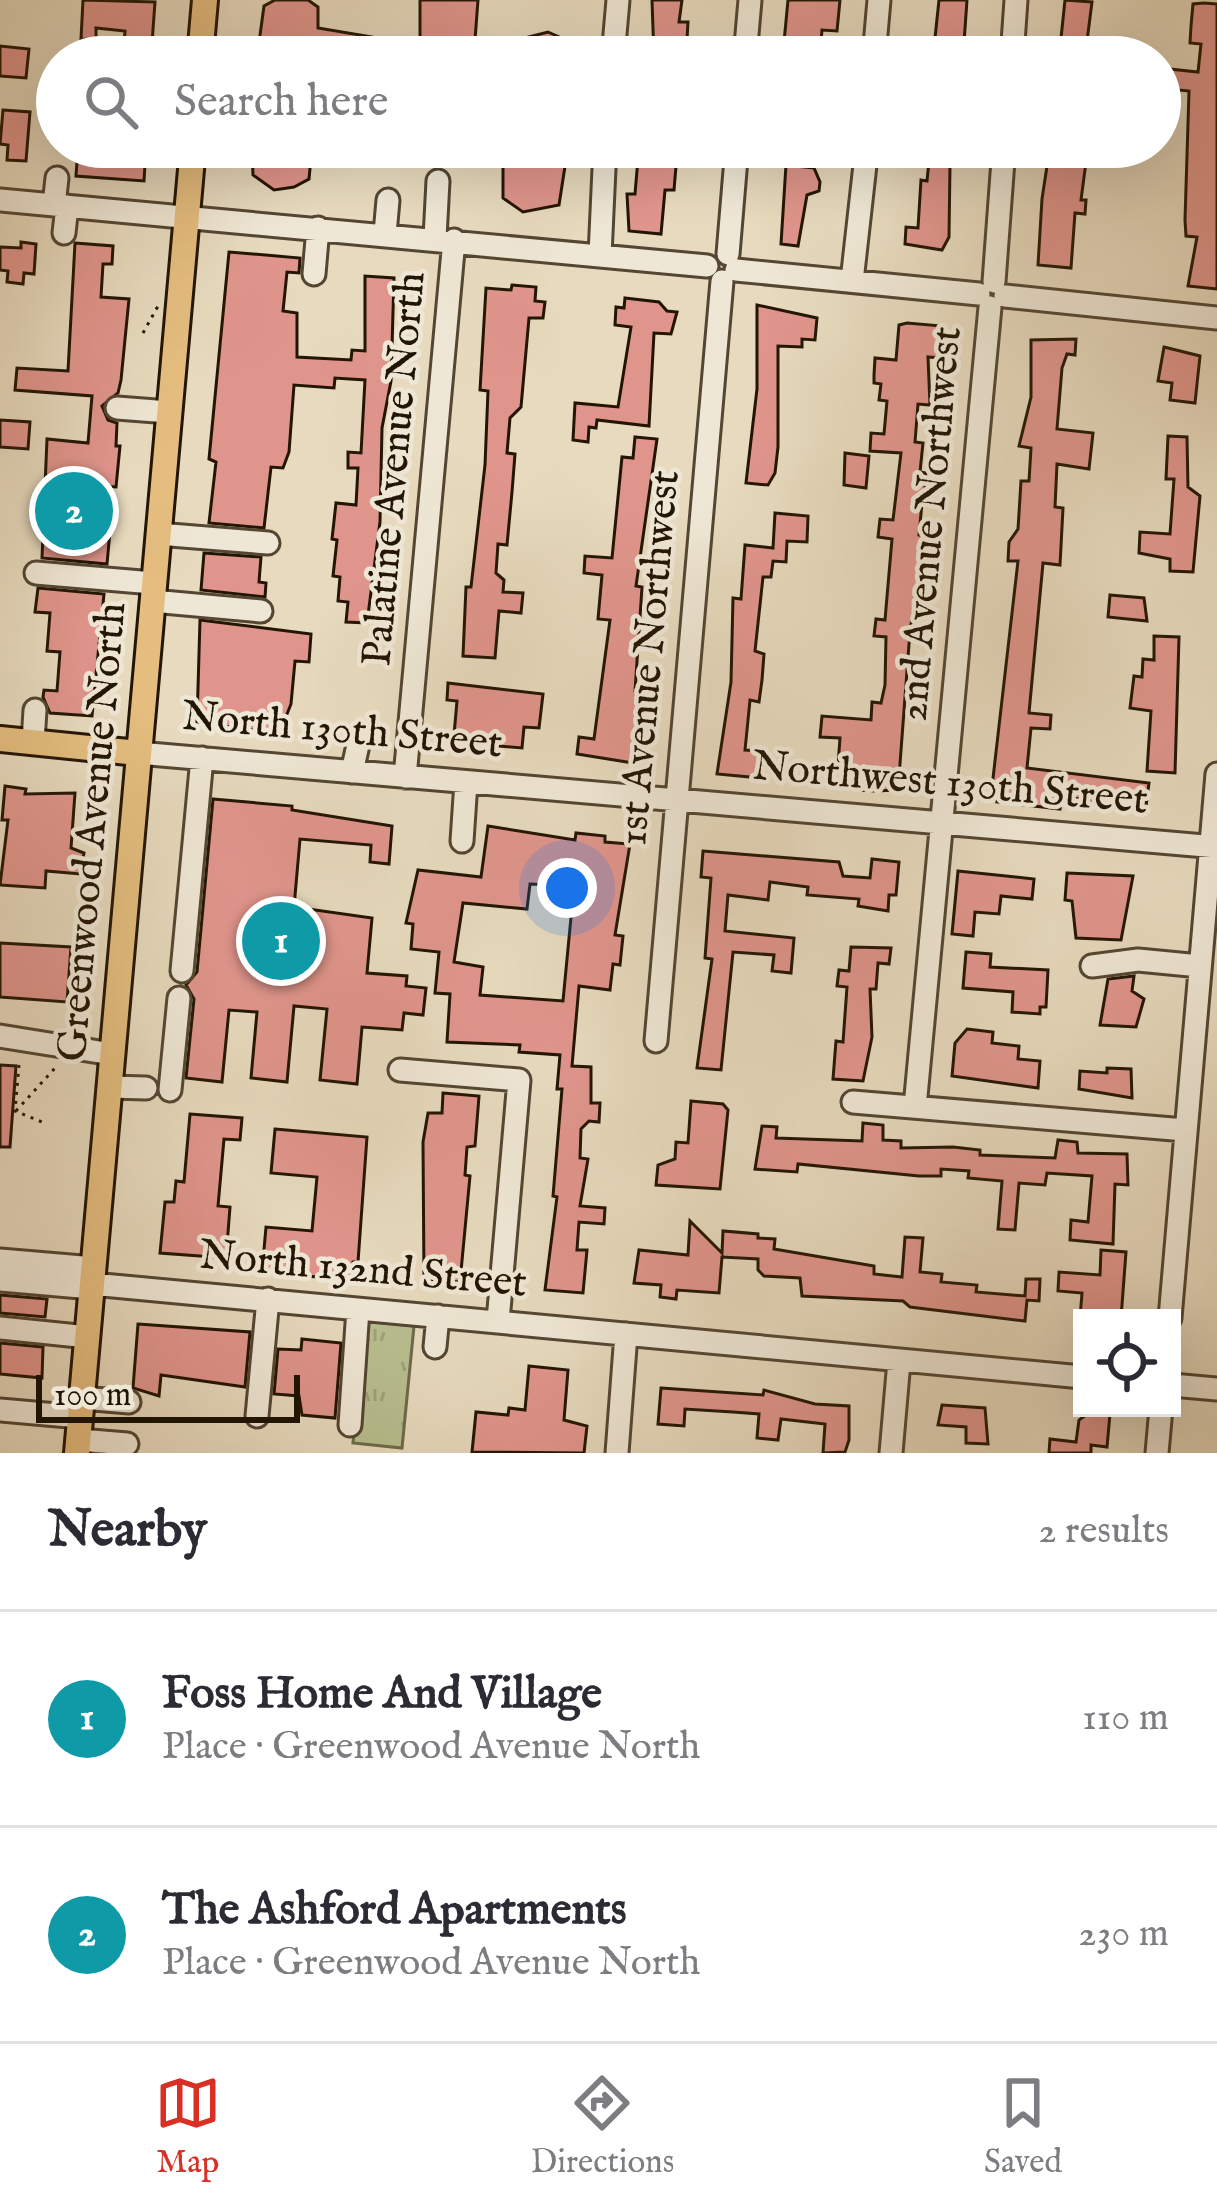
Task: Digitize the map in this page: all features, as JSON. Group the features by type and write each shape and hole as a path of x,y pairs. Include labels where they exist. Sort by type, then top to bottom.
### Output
{"main road":[{"path":"202,36 205,0"},
{"name":"Greenwood Avenue North","path":"80,1427 191,168"},
{"name":"North 130th Street","path":"0,739 138,753"}],"street":[{"path":"615,36 618,0"},
{"path":"747,36 750,0"},
{"path":"876,36 879,0"},
{"path":"1013,36 1016,0"},
{"path":"594,255 591,229 598,221 602,168"},
{"name":"1st Avenue Northwest","path":"656,1041 735,168"},
{"path":"852,281 865,168"},
{"name":"2nd Avenue Northwest","path":"915,1107 1002,168"},
{"path":"57,178 64,233"},
{"name":"Palatine Avenue North","path":"405,776 445,239 438,182"},
{"path":"0,200 445,239 1217,318"},
{"path":"385,234 388,200"},
{"path":"314,274 318,228"},
{"path":"117,408 169,412"},
{"path":"158,534 268,543"},
{"path":"36,573 262,611"},
{"path":"33,742 35,710"},
{"path":"352,772 360,736"},
{"name":"North 130th Street","path":"138,753 676,798"},
{"path":"182,971 202,758"},
{"path":"1171,1309 1217,774"},
{"path":"462,841 466,782"},
{"name":"Northwest 130th Street","path":"676,798 1214,847"},
{"path":"1092,966 1138,960 1200,967"},
{"path":"170,1090 179,998"},
{"path":"0,1036 112,1054"},
{"path":"400,1070 519,1080 498,1322"},
{"path":"110,1087 146,1088"},
{"path":"853,1102 1185,1130"},
{"path":"0,1260 93,1280"},
{"path":"0,1280 93,1280"},
{"name":"North 132nd Street","path":"93,1280 1073,1376"},
{"path":"257,1416 268,1299"},
{"path":"350,1425 358,1309"},
{"path":"435,1347 438,1316"},
{"path":"0,1328 88,1337"},
{"path":"617,1453 626,1334"},
{"path":"891,1453 899,1360"},
{"path":"1181,1386 1217,1389"},
{"path":"80,1427 129,1402"},
{"path":"0,1410 80,1427 127,1444"},
{"path":"1157,1453 1160,1417"}],"path":[{"path":"14,1111 19,1065"},
{"path":"14,1111 56,1068"},
{"path":"14,1111 42,1122"}],"green space":[{"path":"365,1321 414,1326 402,1448 353,1443"}],"building":[{"path":"83,0 155,2 153,36 125,36 125,31 96,28 96,36 81,36"},
{"path":"275,0 308,0 318,7 318,28 366,36 260,36 264,6"},
{"path":"420,0 478,0 475,36 420,36"},
{"path":"652,0 682,0 679,22 688,22 687,36 653,36"},
{"path":"788,0 840,0 837,31 785,36"},
{"path":"939,0 967,0 964,36 935,36"},
{"path":"1065,0 1092,2 1088,36 1061,36"},
{"path":"1193,4 1217,4 1217,289 1188,286 1197,237 1186,236 1189,91 1181,90 1181,70 1198,72 1201,44 1190,43"},
{"path":"0,46 29,49 26,78 0,76"},
{"path":"3,110 30,112 26,161 7,160 8,145 0,144"},
{"path":"77,168 145,168 144,181 76,176"},
{"path":"253,168 310,168 309,179 274,190 253,175"},
{"path":"503,168 565,168 559,205 523,212 503,198"},
{"path":"637,168 676,168 674,190 665,190 661,234 629,231 627,194 635,194"},
{"path":"786,168 814,168 819,191 807,195 798,246 781,244"},
{"path":"928,168 950,168 949,237 942,250 905,244 906,227 918,228 921,180 927,181"},
{"path":"1047,168 1085,168 1081,200 1086,200 1085,214 1075,213 1071,268 1038,265"},
{"path":"21,242 36,244 34,274 24,273 23,284 7,282 8,271 0,270 0,247 21,248"},
{"path":"75,243 113,246 112,264 103,264 101,297 129,299 118,393 102,406 108,420 117,423 116,446 120,446 116,487 104,486 100,530 110,531 107,564 42,558 47,439 88,443 92,396 15,390 17,368 68,371"},
{"path":"229,252 300,258 299,273 287,272 283,311 297,313 297,357 351,360 352,350 365,351 365,276 394,278 380,522 367,623 346,622 348,602 338,601 340,577 333,576 337,540 332,539 336,503 356,505 358,468 348,468 348,452 361,453 365,380 335,378 334,388 294,385 289,452 283,468 271,467 264,528 209,523 216,462 209,459"},
{"path":"512,285 536,287 535,301 545,302 543,318 529,318 521,407 510,418 507,453 515,454 507,545 498,544 496,573 504,580 503,592 523,593 521,613 499,611 495,658 463,656 466,587 471,587 485,465 488,391 480,390 486,288 511,290"},
{"path":"625,298 659,302 667,311 677,312 671,334 654,333 649,426 597,420 596,428 589,427 588,442 573,440 575,403 618,407 631,327 615,325 616,307 624,308"},
{"path":"757,305 817,318 815,340 802,339 802,347 778,346 778,447 775,473 768,485 746,483 757,389"},
{"path":"899,325 942,326 940,358 928,357 930,405 918,404 915,442 923,443 920,472 926,473 925,487 930,488 928,504 922,503 919,535 925,536 910,631 896,790 859,790 861,767 838,765 840,738 820,737 822,716 871,720 872,702 881,703 885,685 886,637 874,636 876,619 885,620 892,539 878,537 880,519 893,520 901,453 870,451 871,433 884,434 887,401 879,400 881,384 874,383 875,358 896,360"},
{"path":"1076,339 1075,355 1067,354 1062,368 1057,429 1093,433 1089,469 1057,464 1055,507 1063,508 1060,565 1043,563 1029,713 1051,715 1050,729 1031,728 1027,768 1149,783 1146,806 1062,797 1060,809 997,802 999,788 992,787 1018,561 1008,561 1009,542 1018,529 1021,481 1029,481 1031,448 1019,446 1031,397 1031,340"},
{"path":"1164,347 1200,356 1195,403 1170,400 1172,383 1158,381"},
{"path":"0,420 30,422 28,449 0,447"},
{"path":"1168,436 1187,437 1188,487 1200,496 1193,572 1170,571 1170,559 1139,553 1140,532 1170,534 1174,479 1166,479"},
{"path":"635,437 657,439 636,586 642,587 635,691 643,692 633,763 577,754 579,737 594,739 610,620 598,619 602,575 584,573 585,556 612,558 622,457 633,458"},
{"path":"845,453 869,456 866,488 844,485"},
{"path":"775,513 808,516 807,542 787,541 786,562 773,561 771,577 763,577 755,651 764,654 762,680 759,702 750,700 745,750 762,751 761,778 717,774 731,682 733,598 741,599 745,545 773,548"},
{"path":"204,553 261,557 259,582 266,583 265,597 201,590"},
{"path":"38,588 104,594 92,716 50,713 43,697 44,690 57,691 60,652 47,651 50,613 35,612"},
{"path":"1110,595 1144,598 1147,621 1108,617"},
{"path":"200,620 311,634 309,662 295,661 291,704 279,734 197,722"},
{"path":"1154,636 1179,637 1175,773 1147,771 1151,711 1130,708 1134,676 1142,677 1143,659 1154,660"},
{"path":"448,683 543,694 539,728 524,727 522,748 463,743 464,736 454,735 457,701 447,700"},
{"path":"5,786 26,789 25,794 75,793 71,848 84,853 80,874 46,871 45,888 0,885 8,820 2,820"},
{"path":"213,799 292,806 292,810 392,826 389,864 370,862 371,845 300,839 294,907 372,918 367,973 407,976 406,986 426,988 423,1015 404,1013 402,1030 362,1027 357,1084 320,1080 327,1009 294,1006 287,1082 251,1078 257,1012 229,1010 222,1082 186,1078 194,999 186,985 197,972"},
{"path":"488,826 575,840 576,833 605,836 605,842 630,844 615,935 623,936 620,965 613,964 610,990 579,986 572,1066 591,1067 591,1103 600,1103 599,1122 589,1121 581,1129 580,1158 588,1159 580,1206 605,1208 604,1224 579,1222 577,1250 587,1250 583,1293 545,1290 557,1197 553,1196 562,1089 557,1089 560,1055 519,1052 520,1045 447,1042 450,994 435,993 439,952 411,949 413,924 406,923 418,870 481,877","holes":["530,884 574,886 563,1001 480,995 483,967 454,962 463,903 527,909"]},
{"path":"703,851 839,862 843,876 870,878 872,859 899,862 896,895 889,895 888,911 858,906 859,899 807,895 808,887 770,882 768,900 728,895 725,931 794,938 791,973 772,971 774,955 733,952 721,1070 697,1068 712,959 705,958 711,878 701,877"},
{"path":"958,871 1034,879 1032,899 1001,896 999,914 975,912 973,936 952,934"},
{"path":"1067,873 1133,876 1121,940 1076,938 1072,901 1065,900"},
{"path":"0,943 71,947 67,1002 0,997"},
{"path":"851,947 891,948 889,964 878,963 876,989 870,989 872,1037 863,1081 833,1079 836,1041 843,1042 847,987 837,986 839,970 849,971"},
{"path":"966,952 991,954 990,967 1048,970 1046,1007 1040,1007 1040,1014 1012,1012 1013,992 963,988"},
{"path":"1134,976 1132,991 1144,999 1136,1027 1100,1025 1108,979"},
{"path":"967,1029 993,1032 992,1043 1019,1046 1018,1059 1040,1061 1038,1088 952,1076 955,1043"},
{"path":"0,1065 16,1066 10,1147 0,1147"},
{"path":"1107,1068 1131,1069 1132,1098 1079,1089 1080,1071 1107,1073"},
{"path":"443,1093 479,1096 475,1146 467,1147 465,1175 470,1176 460,1282 424,1280 423,1142 428,1113 442,1113"},
{"path":"691,1101 723,1104 728,1110 720,1189 656,1185 658,1165 675,1159 676,1142 688,1143"},
{"path":"190,1114 242,1118 240,1140 224,1139 218,1206 230,1207 226,1258 160,1253 165,1202 174,1202 176,1181 184,1182"},
{"path":"863,1123 883,1125 883,1140 901,1141 901,1148 953,1147 980,1150 980,1155 1055,1158 1058,1140 1077,1142 1078,1153 1127,1154 1128,1185 1115,1184 1113,1244 1070,1240 1071,1220 1088,1222 1092,1176 1047,1173 1045,1185 1019,1183 1015,1230 998,1229 1002,1181 968,1178 969,1171 941,1169 941,1176 919,1176 798,1164 797,1172 755,1169 762,1126 777,1127 776,1138 862,1141"},
{"path":"275,1129 367,1137 358,1262 353,1262 351,1280 262,1272 266,1227 312,1231 317,1177 271,1173"},
{"path":"690,1221 722,1253 723,1231 758,1234 758,1238 775,1239 774,1249 874,1266 874,1274 902,1277 905,1237 923,1238 920,1272 942,1274 941,1282 977,1285 976,1292 1025,1296 1026,1279 1040,1279 1039,1301 1027,1300 1025,1321 910,1307 903,1301 802,1296 800,1278 764,1276 758,1270 758,1259 722,1257 719,1293 677,1290 676,1299 660,1297 661,1285 634,1283 639,1250 688,1255"},
{"path":"1101,1250 1126,1252 1122,1309 1081,1309 1082,1293 1058,1291 1059,1272 1100,1275"},
{"path":"0,1295 47,1299 45,1317 0,1313"},
{"path":"138,1324 250,1332 245,1387 161,1375 159,1396 133,1388"},
{"path":"302,1339 341,1343 335,1418 302,1415 299,1396 274,1394 278,1349 301,1350"},
{"path":"0,1343 43,1347 42,1378 0,1374"},
{"path":"529,1366 568,1370 564,1420 587,1426 584,1453 472,1452 476,1412 508,1415 509,1408 525,1410"},
{"path":"661,1388 763,1395 764,1390 815,1404 849,1406 849,1440 845,1452 823,1453 825,1424 781,1419 778,1440 757,1438 759,1414 685,1409 684,1426 658,1424"},
{"path":"942,1405 985,1408 988,1444 966,1443 966,1427 938,1425"},
{"path":"1110,1417 1107,1447 1091,1445 1091,1453 1049,1453 1050,1439 1076,1442 1079,1420"}],"place":[{"name":"The Ashford Apartments","path":"74,511"},
{"name":"Foss Home And Village","path":"281,941"}]}
